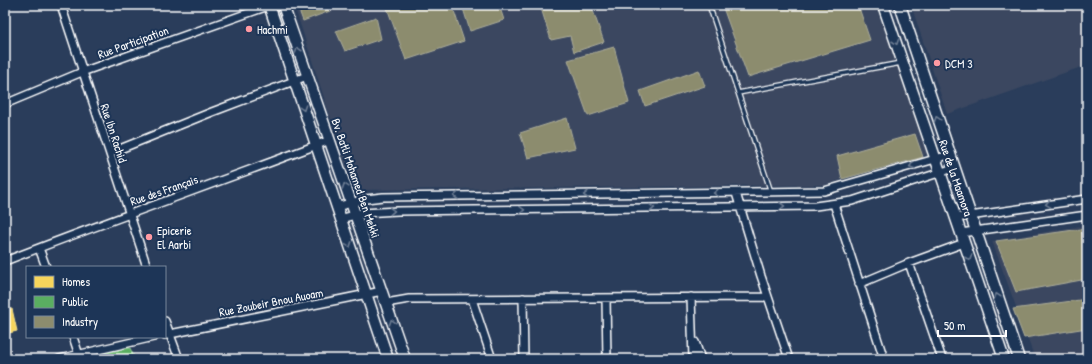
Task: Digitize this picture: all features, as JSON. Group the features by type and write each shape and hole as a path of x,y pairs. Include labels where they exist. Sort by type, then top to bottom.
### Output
{"street":[{"name":"Rue Ibn Rachid","path":"61,5 147,266"},
{"name":"Rue Participation","path":"5,104 82,72 270,5"},
{"path":"270,5 315,146 388,359"},
{"name":"Bv. Batli Mohamed Ben Mekki","path":"283,5 404,359"},
{"name":"Rue de la Maamora","path":"884,5 1004,359"},
{"name":"Rue de la Maamora","path":"900,5 949,155 1019,359"},
{"path":"110,153 307,76"},
{"name":"Rue des Français","path":"5,261 129,213 236,176 330,140"},
{"path":"336,207 351,202 383,197 736,193 832,190 949,155"},
{"path":"340,219 355,215 398,211 740,207 834,204 852,201 954,168"},
{"path":"736,193 789,359"},
{"path":"956,218 1087,199"},
{"path":"834,204 884,359"},
{"path":"961,233 1087,215"},
{"path":"859,284 909,263 964,244"},
{"path":"39,248 46,266"},
{"path":"909,263 942,359"},
{"name":"Rue Zoubeir Bnou Auoam","path":"167,334 382,291"},
{"path":"386,303 409,299 768,296"},
{"path":"691,297 693,359"},
{"path":"522,298 524,359"},
{"path":"606,298 607,359"},
{"path":"472,299 492,359"},
{"path":"167,334 179,359"},
{"path":"692,335 700,359"},
{"path":"73,338 80,354"},
{"path":"59,359 150,338"}],"lane":[{"path":"709,5 772,192"},
{"path":"738,93 903,62"}],"shaded area":[{"path":"294,5 876,5 929,154 825,185 354,190"},
{"path":"911,5 1087,5 1087,65 947,114"},
{"path":"1087,225 1087,359 1035,359 992,241"}],"building: Homes":[{"path":"5,307 7,310 12,309 17,331 5,334"}],"building: Public":[{"path":"130,348 135,359 77,359"}],"building: Industry":[{"path":"297,5 328,5 330,11 303,21"},
{"path":"386,5 452,5 464,41 406,60"},
{"path":"462,5 499,5 504,20 470,31"},
{"path":"540,5 591,5 604,42 574,52 570,36 551,40"},
{"path":"722,5 858,5 870,40 748,77"},
{"path":"376,17 381,39 345,51 336,31"},
{"path":"614,47 629,103 588,116 568,60"},
{"path":"699,70 705,86 645,106 640,91"},
{"path":"567,118 575,148 528,158 520,133"},
{"path":"915,134 923,157 842,179 837,156"},
{"path":"1081,229 1087,256 1087,279 1016,292 996,241"},
{"path":"1087,299 1087,328 1024,338 1013,309"}],"place":[{"name":"Hachmi","path":"249,29"},
{"name":"DCM 3","path":"937,63"},
{"name":"Epicerie El Aarbi","path":"149,237"}]}
